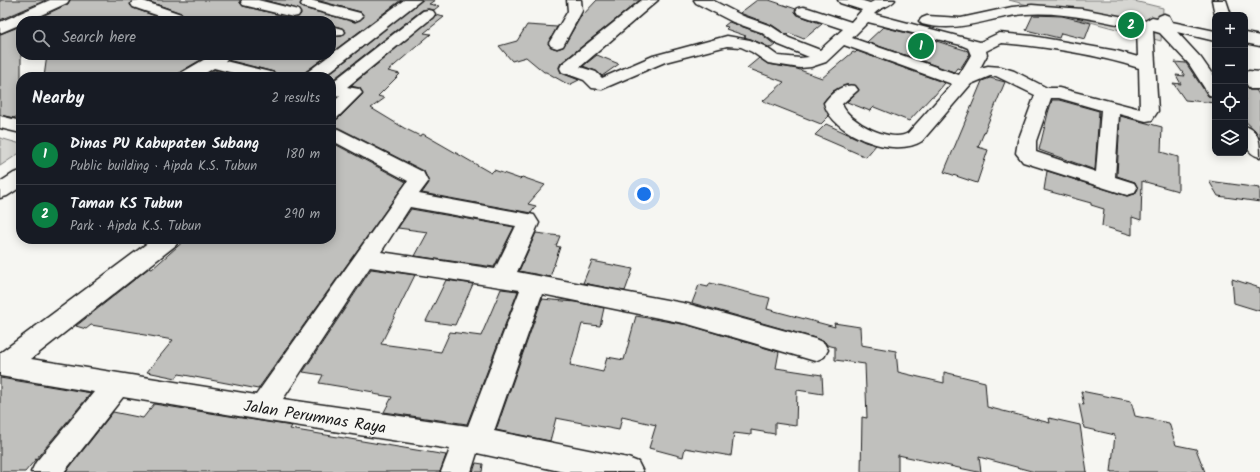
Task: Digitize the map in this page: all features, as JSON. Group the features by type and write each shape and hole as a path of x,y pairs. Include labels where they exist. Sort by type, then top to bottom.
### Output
{"street":[{"path":"27,16 62,0"},
{"path":"124,0 143,2 176,16"},
{"path":"336,58 393,14 414,0"},
{"path":"557,43 575,11 574,0"},
{"path":"651,0 568,68 590,76 598,84 602,84 659,59 727,41 744,44 758,49 774,60 784,62 811,62 823,57 865,16"},
{"path":"701,0 738,19 766,29 783,41 823,57"},
{"path":"845,0 865,16 958,80 964,81 989,71 996,71 1044,93 1059,93 1142,116 1148,114 1145,26"},
{"path":"1061,0 1212,35"},
{"path":"1082,0 1165,24 1212,31"},
{"path":"1220,0 1222,12"},
{"path":"288,16 311,1 355,16"},
{"path":"248,2 293,13"},
{"path":"803,10 865,16 914,18 940,23 965,22 1004,12 1032,9 1086,14 1145,26 1165,24"},
{"path":"336,86 428,14"},
{"path":"849,90 833,103 834,109 844,120 880,139 895,143 908,142 915,137 964,81 979,55 978,49 974,45 967,42 865,16"},
{"path":"0,28 16,21"},
{"path":"1165,24 1195,61 1212,86"},
{"path":"978,49 999,38 1032,40 1117,56 1147,65"},
{"path":"1248,39 1260,41"},
{"path":"1248,44 1260,46"},
{"path":"195,72 214,60"},
{"path":"222,60 255,72"},
{"path":"318,72 334,60"},
{"path":"336,90 353,93 336,109"},
{"path":"1044,93 1027,141 1026,153 1030,158 1127,188"},
{"path":"1105,181 1110,106"},
{"path":"0,122 16,126"},
{"path":"262,408 364,258 418,182 416,178 336,136"},
{"path":"1248,136 1260,151"},
{"path":"0,191 16,181"},
{"path":"405,199 526,220 528,222 502,278"},
{"path":"2,365 161,244"},
{"path":"364,258 534,283 688,314 815,350"},
{"path":"456,472 472,439 534,283"},
{"name":"Jalan Perumnas Raya","path":"2,365 262,408 472,439 628,472"},
{"path":"46,472 116,384"}],"shaded area":[{"path":"1009,0 1130,0 1163,8 1161,41"},
{"path":"0,138 16,143 16,155 0,166"}],"building":[{"path":"0,0 46,0 0,20"},
{"path":"70,0 132,0 130,5 133,8 155,16 43,16 68,4"},
{"path":"145,0 240,0 240,3 243,6 285,16 185,16 181,13"},
{"path":"264,0 302,0 300,5 303,8 333,16 299,16 301,14 298,9"},
{"path":"316,0 401,0 336,49 336,37 342,36 346,32 342,28 336,26 336,17 355,22 364,17 361,12"},
{"path":"422,0 435,0 429,4 439,6 434,10 422,10 336,77 336,72 331,72"},
{"path":"597,0 640,0 561,63 559,67 561,73 579,80 569,85 544,72 526,57 512,61 499,46 517,41 527,25 557,27 548,44 557,49 563,47 580,18"},
{"path":"757,0 769,0 796,9 795,12 798,15 822,24 804,39 789,33 787,35 772,25 740,13"},
{"path":"436,15 444,17 424,33 431,34 388,71 400,74 378,96 385,98 371,108 420,136 423,134 491,173 494,170 520,179 522,177 545,185 528,204 536,206 531,213 422,193 429,183 424,171 336,127 336,119 363,94 360,88 351,86"},
{"path":"1033,15 1062,16 1091,23 1085,39 1061,33 1059,38 1026,30"},
{"path":"729,22 760,33 775,45 771,48 744,37 746,36 726,29 728,27 724,26"},
{"path":"883,27 930,39 968,51 969,55 960,69 957,68 954,72 867,42"},
{"path":"16,28 16,60 21,60 21,72 16,72 16,117 14,118 0,115 0,34"},
{"path":"857,51 945,83 909,121 874,107 870,111 847,102 859,90 855,85 846,85 833,91 823,102 829,116 821,124 763,101 784,82 747,68 759,58 768,64 797,69 822,78 853,52 855,53"},
{"path":"597,55 619,64 602,76 596,71 583,66"},
{"path":"46,60 200,60 180,72 45,72"},
{"path":"228,60 321,60 305,72 274,72"},
{"path":"1175,62 1186,63 1208,96 1212,97 1212,103 1185,100 1173,83 1181,84 1176,75 1185,76"},
{"path":"214,70 222,72 211,72"},
{"path":"990,78 1005,82 978,147 988,150 977,183 944,172 982,81"},
{"path":"1248,89 1256,90 1260,96 1260,139 1255,130 1248,124"},
{"path":"1052,100 1059,100 1099,111 1095,170 1039,150"},
{"path":"1120,116 1162,127 1161,152 1178,157 1178,191 1142,181 1141,220 1132,217 1132,235 1102,226 1104,209 1091,205 1091,203 1044,190 1047,171 1127,196 1135,194 1138,189 1135,182 1117,176"},
{"path":"826,124 865,142 876,145 866,157 815,135"},
{"path":"336,145 406,182 258,389 179,374 176,378 147,372 173,340 91,325 86,329 76,326 149,268 152,269 180,244 336,244"},
{"path":"1209,181 1260,188 1260,202 1218,196"},
{"path":"411,209 514,227 494,267 415,256 428,232 398,228"},
{"path":"536,233 560,236 556,246 560,247 550,277 519,271"},
{"path":"592,261 633,269 625,291 583,283"},
{"path":"371,269 415,275 381,344 441,352 450,332 481,336 501,289 518,291 467,424 384,412 392,397 373,394 374,392 319,383 323,375 303,372"},
{"path":"1232,279 1260,288 1260,311 1234,303"},
{"path":"446,280 473,284 455,325 426,321"},
{"path":"710,283 770,298 767,309 835,327 834,323 860,327 861,345 896,351 898,372 944,383 944,372 985,382 987,407 1050,423 1049,418 1080,425 1087,472 1035,472 979,457 981,472 978,472 898,455 898,472 861,472 862,417 867,418 865,364 835,360 835,347 827,345 825,342 815,338 692,303 699,285 708,287"},
{"path":"543,296 542,299 575,302 604,308 600,326 582,324 570,365 603,372 607,357 624,360 636,316 688,325 779,352 776,368 822,375 823,394 797,390 796,426 775,423 775,434 751,430 751,435 734,433 731,456 685,448 683,457 649,448 656,425 622,417 619,430 556,418 550,441 496,430"},
{"path":"0,378 91,393 25,472 0,472"},
{"path":"1081,391 1131,401 1135,416 1169,423 1176,445 1196,449 1205,472 1111,472 1115,435 1084,428 1079,404 1084,405"},
{"path":"154,404 292,426 290,429 446,455 440,472 66,472 113,412 143,418"},
{"path":"476,463 483,464 482,472 473,472"}],"place":[{"name":"Taman KS Tubun","path":"1131,25"},
{"name":"Dinas PU Kabupaten Subang","path":"921,46"}]}
